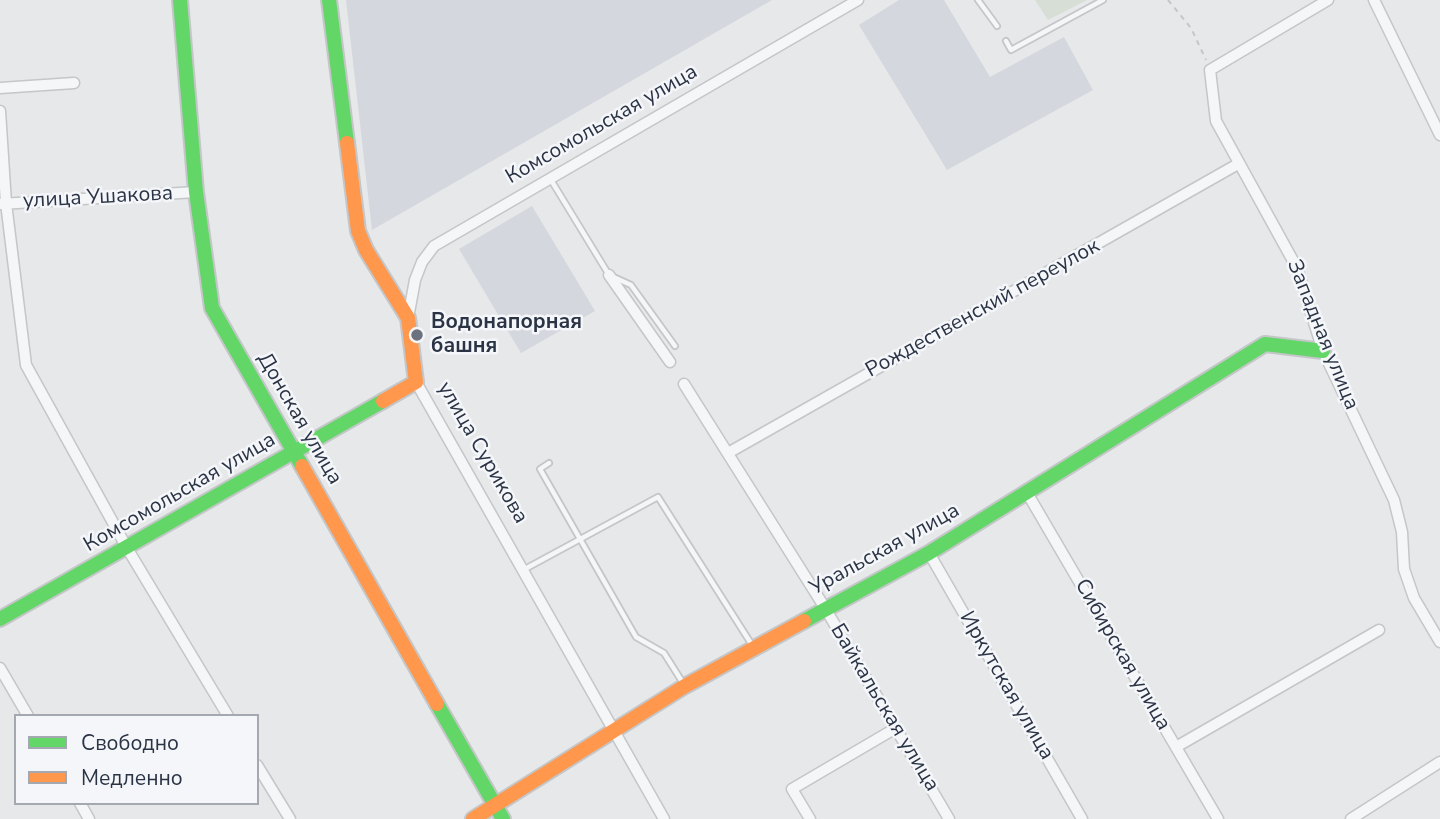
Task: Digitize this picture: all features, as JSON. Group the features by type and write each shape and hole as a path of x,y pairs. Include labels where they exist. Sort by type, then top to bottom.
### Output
{"street":[{"name":"Донская улица","path":"180,0 196,192 212,308 500,813"},
{"name":"улица Сурикова","path":"329,0 358,231 366,250 408,318 416,382 525,569 664,819"},
{"name":"Комсомольская улица","path":"408,318 415,280 422,262 434,246 858,0"},
{"path":"1210,70 1328,0"},
{"path":"1374,0 1440,135"},
{"name":"Западная улица","path":"1210,70 1216,121 1297,268 1323,351 1394,500 1402,532 1404,569 1414,598 1440,642"},
{"path":"0,88 74,83"},
{"path":"0,111 3,204 26,365 127,548 227,714"},
{"name":"Рождественский переулок","path":"728,453 1238,164"},
{"name":"улица Ушакова","path":"3,204 196,192"},
{"path":"609,275 670,362"},
{"name":"Уральская улица","path":"473,819 500,813 613,729 825,608 929,553 1265,344 1323,351"},
{"name":"Комсомольская улица","path":"0,619 416,382"},
{"name":"Байкальская улица","path":"684,384 825,608 949,819"},
{"name":"Сибирская улица","path":"1026,491 1218,819"},
{"name":"Иркутская улица","path":"929,553 1082,819"},
{"path":"1176,747 1379,630"},
{"path":"0,668 27,714"},
{"path":"810,819 792,789 896,729"},
{"path":"1351,819 1440,762"},
{"path":"259,768 290,819"}],"lane":[{"path":"978,0 997,26"},
{"path":"1006,41 1011,50 1102,0"},
{"path":"551,180 609,275 631,285 675,346"},
{"path":"549,464 540,470 636,638 664,653 685,686"},
{"path":"525,569 657,497 754,649"}],"path":[{"path":"1168,0 1191,28 1210,70"}],"shaded area":[{"path":"346,0 772,0 372,230"},
{"path":"899,0 944,0 990,77 1064,37 1093,90 947,170 859,25"},
{"path":"1035,0 1087,0 1048,20"},
{"path":"532,206 595,311 521,353 459,249"}],"traffic: fast":[{"path":"180,0 196,192 212,308 302,466"},
{"path":"329,0 347,143"},
{"path":"804,621 929,553 1265,344 1323,351"},
{"path":"0,619 383,401"},
{"path":"437,704 503,819"}],"traffic: slow":[{"path":"347,143 358,231 366,250 408,318 416,382 383,401"},
{"path":"302,466 437,704"},
{"path":"473,819 685,686 804,621"}],"place":[{"name":"Водонапорная башня","path":"417,335"}]}
